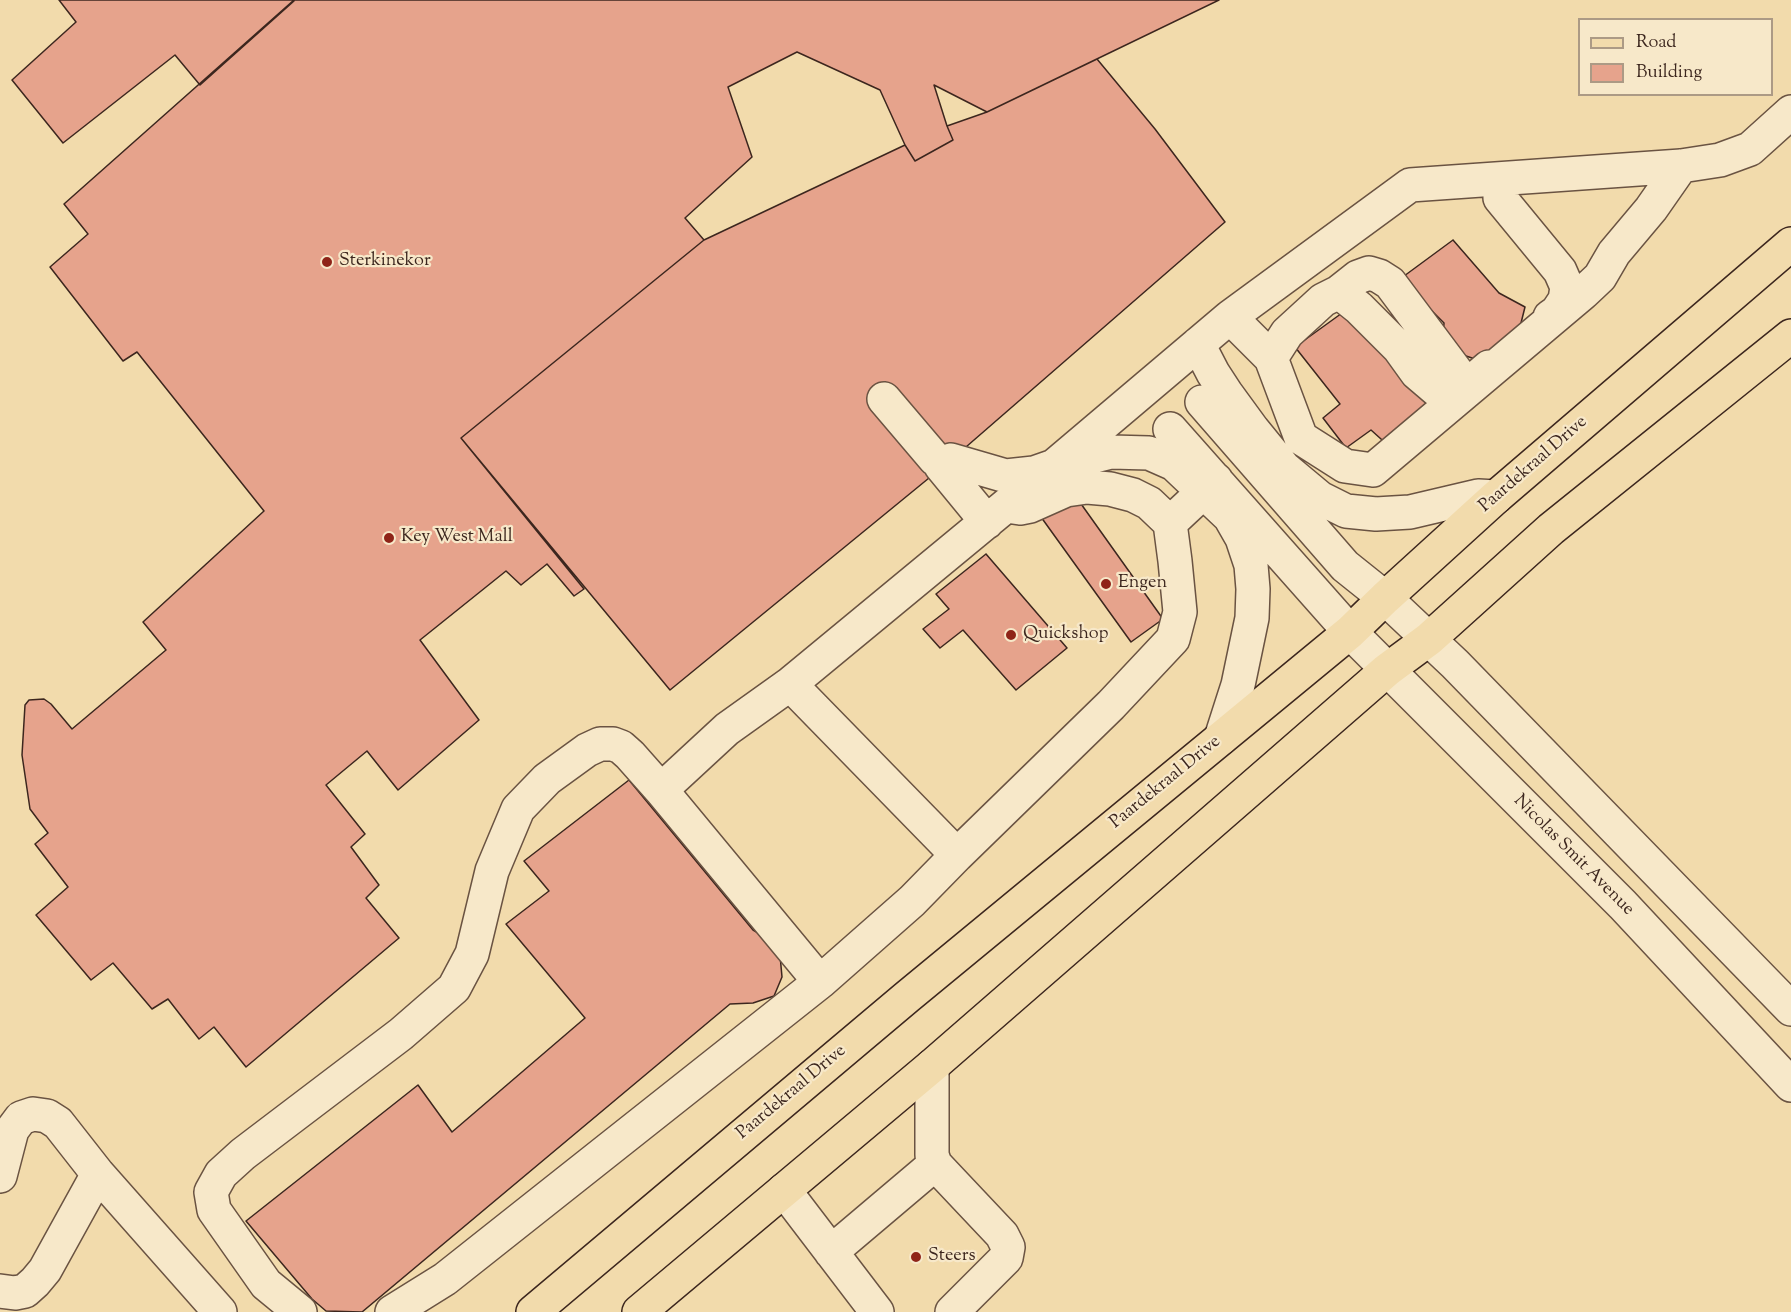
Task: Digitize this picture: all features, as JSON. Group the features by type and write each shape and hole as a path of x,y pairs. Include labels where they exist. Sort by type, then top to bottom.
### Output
{"main road":[{"name":"Paardekraal Drive","path":"533,1312 925,982 1350,632 1496,497 1791,244"},
{"path":"639,1312 932,1066 1388,670 1429,639 1551,529 1791,336"}],"street":[{"path":"1174,464 1162,433 1162,402 1198,344 1230,317 1410,185 1490,197 1720,160 1750,149 1791,111"},
{"path":"1230,317 1271,358 1301,438 1345,466 1373,470 1600,277 1614,253 1651,209 1681,166"},
{"path":"1271,358 1287,333 1323,300 1339,292 1358,277 1369,273 1390,282 1461,378 1475,379 1557,312 1565,300 1567,287 1560,271 1490,197"},
{"path":"1339,292 1359,308 1399,348 1417,373 1451,402"},
{"path":"1198,344 1226,393 1284,468 1320,498 1346,511 1376,514 1410,512 1478,496 1496,497"},
{"path":"661,790 727,729 790,684 1054,466 1162,402 1179,385 1188,386 1196,392 1202,402 1345,566 1385,598 1488,697 1791,1009"},
{"path":"884,399 996,514"},
{"path":"1162,402 1242,537 1251,565 1252,618 1247,647 1221,738"},
{"path":"943,462 1006,476 1034,473 1111,452 1149,453 1174,464 1210,486"},
{"path":"1170,523 1210,486"},
{"name":"Nicolas Smit Avenue","path":"1210,486 1350,632 1623,905 1787,1074"},
{"path":"392,1312 445,1279 820,982 912,901 1111,705 1173,639 1179,612 1170,523 1149,503 1133,495 1087,487 1065,490 1043,501 996,514"},
{"path":"790,684 957,855"},
{"path":"300,1312 267,1284 214,1210 211,1192 221,1174 243,1154 401,1034 454,988 472,954 492,871 518,809 547,779 587,750 600,744 613,744 621,747 630,755 820,982"},
{"path":"932,1066 932,1155 935,1164 1002,1235 1008,1247 1006,1258 952,1312"},
{"path":"0,1176 12,1130 21,1118 33,1114 47,1116 58,1123 98,1174 220,1312"},
{"path":"831,1252 935,1164"},
{"path":"0,1291 15,1293 25,1291 35,1282 45,1270 98,1174"},
{"path":"784,1190 877,1312"}],"building":[{"path":"59,0 294,1 200,85 175,55 63,143 12,80 76,22"},
{"name":"Key West Mall","path":"294,0 1219,0 987,112 934,85 953,140 915,161 905,145 880,90 797,52 728,87 752,157 685,218 704,240 461,438 584,589 574,596 547,564 521,585 506,571 420,640 479,720 398,790 367,751 326,785 365,834 351,847 379,885 366,898 399,938 246,1067 214,1027 199,1039 168,999 152,1009 113,963 91,980 36,915 68,887 35,844 48,833 30,809 22,755 25,705 29,700 44,699 72,729 166,650 143,622 264,511 137,352 123,361 50,267 88,234 64,204"},
{"path":"1097,59 1155,129 1225,222 951,460 670,690 461,438 704,240 905,145 915,161 953,140 947,126 987,112"},
{"path":"1453,240 1499,293 1525,307 1518,335 1481,361 1442,348 1444,323 1400,279"},
{"path":"1349,308 1433,412 1391,448 1371,430 1346,448 1323,418 1340,404 1295,347"},
{"path":"1074,494 1163,619 1131,642 1041,517"},
{"path":"986,554 1067,648 1016,690 963,630 940,648 923,629 949,609 936,594"},
{"path":"629,780 753,930 767,938 780,955 782,977 774,996 753,1003 730,1004 362,1312 326,1311 312,1299 246,1221 418,1085 452,1132 585,1018 506,924 549,891 524,861"}],"place":[{"name":"Sterkinekor","path":"327,262"},
{"name":"Key West Mall","path":"389,538"},
{"name":"Engen","path":"1106,584"},
{"name":"Quickshop","path":"1011,635"},
{"name":"Steers","path":"916,1257"}]}
